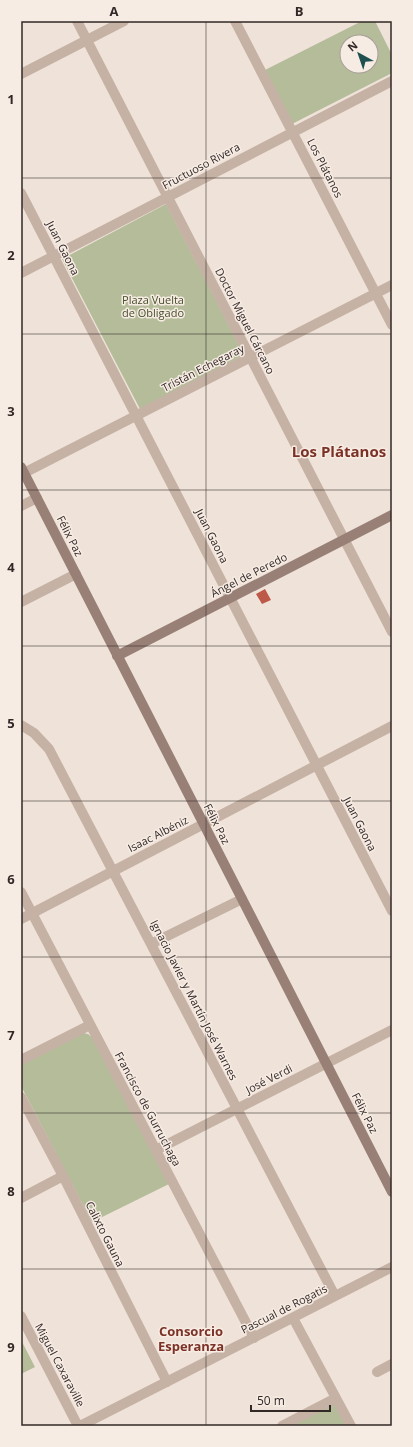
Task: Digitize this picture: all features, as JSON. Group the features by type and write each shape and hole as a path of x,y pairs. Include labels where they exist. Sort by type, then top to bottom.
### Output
{"main road":[{"name":"Félix Paz","path":"23,470 392,1192"},
{"name":"Ángel de Peredo","path":"117,656 392,515"}],"street":[{"name":"Doctor Miguel Cárcano","path":"77,21 392,632"},
{"path":"21,74 124,21"},
{"name":"Los Plátanos","path":"235,21 392,325"},
{"name":"Fructuoso Rivera","path":"21,273 392,81"},
{"name":"Juan Gaona","path":"21,193 392,912"},
{"name":"Tristán Echegaray","path":"23,470 136,416 392,285"},
{"path":"21,506 37,498"},
{"path":"21,602 76,574"},
{"name":"Ignacio Javier y Martín José Warnes","path":"21,724 34,733 49,749 335,1296"},
{"name":"Isaac Albéniz","path":"21,919 392,726"},
{"name":"Francisco de Gurruchaga","path":"21,892 254,1338"},
{"path":"151,944 242,899"},
{"path":"21,1060 90,1025"},
{"name":"José Verdi","path":"156,1150 392,1030"},
{"name":"Calixto Gauna","path":"21,1097 63,1176 167,1382"},
{"path":"21,1198 63,1176"},
{"name":"Pascual de Rogatis","path":"79,1426 392,1267"},
{"name":"Miguel Caxaraville","path":"21,1316 79,1426"},
{"path":"293,1318 351,1426"},
{"path":"377,1372 392,1364"},
{"path":"282,1426 336,1398"}],"green space":[{"path":"362,21 375,21 392,55 392,73 290,125 263,71"},
{"name":"Plaza Vuelta de Obligado","path":"166,204 244,355 140,409 62,259"},
{"path":"83,1033 88,1034 94,1039 169,1184 92,1222 21,1086 21,1064"},
{"path":"21,1340 35,1367 21,1374"},
{"path":"338,1402 351,1426 288,1426"}],"building":[{"path":"265,589 271,600 262,604 256,594"}],"district":[{"name":"Los Plátanos","path":"339,452"},
{"name":"Consorcio Esperanza","path":"191,1338"}]}
